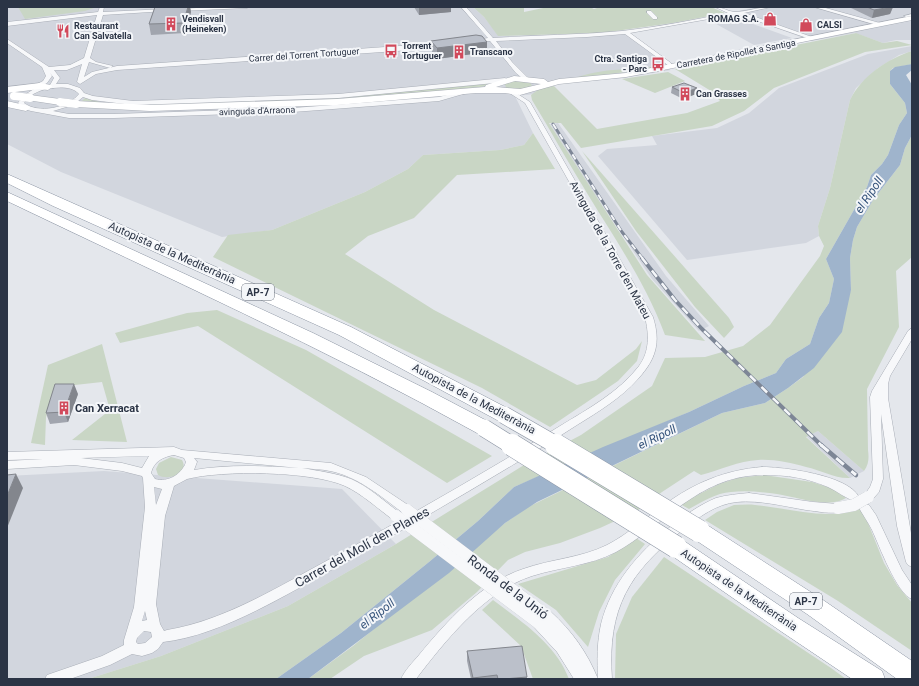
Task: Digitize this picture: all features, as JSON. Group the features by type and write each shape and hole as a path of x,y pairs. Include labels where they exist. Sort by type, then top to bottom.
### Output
{"highway":[{"name":"Autopista de la Mediterrània","path":"7,178 345,331 504,415 587,462 699,531 816,607 912,675"},
{"name":"Autopista de la Mediterrània","path":"7,196 310,338 400,383 484,428 566,477 676,547 790,625 873,679"},
{"path":"790,625 855,679"}],"main road":[{"name":"Carretera de Ripollet a Santiga","path":"530,85 648,71 829,36 910,17"},
{"path":"9,94 111,108 144,108 358,100 476,90 506,85 517,78 530,85 520,92 506,85"},
{"path":"9,94 35,87 50,87"},
{"path":"7,104 26,108"}],"street":[{"path":"7,25 16,22 102,10 247,7"},
{"path":"463,7 474,16 513,66 530,85 527,102"},
{"path":"717,7 791,35 798,40"},
{"path":"470,41 550,38 647,30 768,7"},
{"path":"816,7 877,23"},
{"path":"36,110 53,109 76,101 80,92 80,82 102,10"},
{"path":"649,12 655,18"},
{"path":"734,14 809,37"},
{"path":"626,32 669,64"},
{"path":"7,41 44,68 54,73 57,78 50,87 35,91 24,97 22,103 26,108"},
{"path":"477,41 496,44"},
{"name":"Carrer del Torrent Tortuguer","path":"80,82 86,77 103,70 132,67 397,50 449,44"},
{"path":"44,68 69,68 87,59"},
{"name":"Carrer del Torrent Tortuguer","path":"87,59 105,66 132,67"},
{"path":"506,85 512,74 513,66"},
{"path":"35,87 45,82 50,76 44,68"},
{"name":"avinguda d'Arraona","path":"50,87 68,86 92,98 133,104 338,96 506,85"},
{"name":"Avinguda de la Torre d'en Mateu","path":"506,85 527,102 642,304 653,331 654,343 643,368 606,401 555,434"},
{"name":"avinguda d'Arraona","path":"26,108 69,116 294,110 439,99 476,90"},
{"path":"605,679 604,650 607,624 612,609 626,581 654,547 695,514 710,505 724,500 746,497 770,499 819,507 838,508 867,502 878,483 875,396 912,331"},
{"path":"886,375 883,384 883,398 903,526 912,562"},
{"name":"Carrer del Molí den Planes","path":"156,631 176,635 198,629 276,595 491,474 555,434"},
{"path":"132,647 130,640 140,607 150,514 147,476 150,462 155,457 169,452"},
{"path":"7,456 169,452 184,453 191,461 191,466 184,476 170,483 158,484 147,476 122,467 74,461 7,465"},
{"name":"Ronda de la Unió","path":"184,453 331,468 347,472 371,484 407,510 541,619 561,646 581,679"},
{"name":"Ronda de la Unió","path":"184,476 212,471 238,469 301,472 326,476 347,482 360,489 567,636 578,650 592,679"},
{"path":"408,679 438,639 455,622 486,596 522,574 584,558 611,549 633,535 677,502 720,478 732,474 758,470 786,472 827,481 837,485 854,496"},
{"path":"132,647 139,650 149,649 157,642 150,604 159,516 164,497 170,483"},
{"path":"867,502 898,574 912,594"},
{"path":"132,634 140,627 149,625 156,631"},
{"path":"52,679 106,661 132,647"}],"shaded area":[{"path":"7,7 473,7 484,17 499,36 601,33 624,30 671,70 624,78 553,84 535,94 515,96 533,133 524,145 500,150 423,155 408,169 365,192 272,230 222,237 61,172 7,144"},
{"path":"758,7 912,7 912,40 896,40 883,43 855,33 812,41 733,12"},
{"path":"731,16 792,38 754,45 709,20"},
{"path":"912,46 912,51 899,55 878,68 856,88 850,100 830,188 818,226 819,236 806,243 687,260 598,156 607,149 657,145 652,136 717,128 749,113 779,88 868,54"},
{"path":"558,123 666,276 709,326 699,331 652,279 550,124"},
{"path":"818,431 864,471 850,478 806,436"},
{"path":"104,471 342,489 396,544 288,606 161,656 88,679 7,679 7,476"}],"green space":[{"path":"18,7 97,7 85,11 25,19"},
{"path":"473,7 524,7 524,12 548,7 590,7 594,9 600,7 711,7 725,13 673,23 601,33 498,36 484,17"},
{"path":"836,33 818,37 764,47"},
{"path":"856,33 883,43 897,41 912,45 865,52 774,88 744,111 712,126 581,148 561,123 549,123 647,275 705,341 665,335 658,317 640,282 621,248 568,162 532,100 531,95 542,87 554,86 597,129 687,113 720,101 711,91 675,69"},
{"path":"764,47 663,67 573,79 595,72 657,67"},
{"path":"912,51 912,64 893,68 890,71 890,84 905,103 907,113 899,125 888,155 882,164 871,175 867,187 826,259 834,279 829,303 819,318 810,344 786,359 776,373 514,487 478,521 341,633 276,679 88,679 161,656 288,606 396,544 524,465 581,435 652,386 665,358 705,357 743,346 770,325 820,256 824,246 819,236 818,226 830,188 850,100 855,91 868,76 876,70 893,59"},
{"path":"668,72 685,81 655,93 622,79"},
{"path":"513,80 530,82 532,86 526,90 506,88 505,84"},
{"path":"498,82 481,87 341,101 135,107 81,102 85,98 107,104 128,105 338,98"},
{"path":"533,133 555,169 457,175 414,218 368,236 345,254 434,310 577,385 596,380 636,349 642,341 637,361 618,381 550,427 482,388 213,257 228,235 272,230 365,192 408,169 423,155 500,150 524,145"},
{"path":"912,135 912,257 896,271 899,327 867,389 868,463 864,471 818,431 806,437 850,478 833,476 812,468 770,460 744,462 701,475 694,471 637,511 600,528 560,543 525,552 508,560 477,592 432,630 364,656 330,679 308,679 353,646 505,523 528,507 722,413 765,403 803,377 851,290 850,258 857,227 873,200 900,165 905,148"},
{"path":"582,151 729,318 734,327 724,338 695,307 636,231"},
{"path":"217,310 306,350 492,456 447,483 198,326 120,343 115,333 187,313"},
{"path":"102,344 127,442 72,440 110,410 102,382 57,387 46,417 45,445 31,443 48,365"},
{"path":"171,457 182,460 184,465 181,472 172,477 162,477 158,475 156,469 159,463"},
{"path":"764,475 812,482 834,489 846,498 839,501 822,502 777,494 742,491 720,494 689,509 680,504 719,484 738,478"},
{"path":"734,505 752,505 821,514 835,514 860,509 868,523 884,563 897,585 912,603 912,651 838,601 705,520 717,512"},
{"path":"636,538 645,544 615,580 599,612 588,647 556,610 518,584 608,557"},
{"path":"664,557 846,679 615,679 616,634 632,597"},
{"path":"493,600 526,625 547,644 563,666 569,679 533,679 521,646 482,610"}],"water":[{"name":"el Ripoll","path":"912,64 912,70 906,75 912,85 912,135 905,148 900,165 873,200 857,227 850,258 851,290 842,332 814,368 765,403 722,413 537,502 505,523 449,573 308,679 276,679 341,633 478,521 514,487 776,373 786,359 810,344 819,318 829,303 834,279 826,259 867,187 871,175 882,164 888,155 899,125 907,113 905,103 890,84 890,71 895,67"}],"building":[{"path":"155,7 188,7 183,23 149,24"},
{"path":"867,7 891,7 874,10"},
{"path":"476,35 482,36 487,42 437,48 431,41"},
{"path":"684,83 697,88 684,93 672,87"},
{"path":"55,384 74,384 64,412 46,413"},
{"path":"16,474 7,496 7,475"},
{"path":"522,646 527,677 498,679 497,675 473,678 467,651"}],"railway":[{"path":"553,124 622,232 643,259"},
{"path":"642,258 675,300 702,329 822,446"},
{"path":"821,445 856,475"}],"place":[{"name":"ROMAG S.A.","path":"770,19"},
{"name":"Vendisvall (Heineken)","path":"171,24"},
{"name":"CALSI","path":"806,25"},
{"name":"Restaurant Can Salvatella","path":"63,31"},
{"name":"Torrent Tortuguer","path":"391,51"},
{"name":"Transcano","path":"459,52"},
{"name":"Ctra. Santiga - Parc","path":"658,64"},
{"name":"Can Grasses","path":"685,94"},
{"name":"Can Xerracat","path":"64,408"}]}
